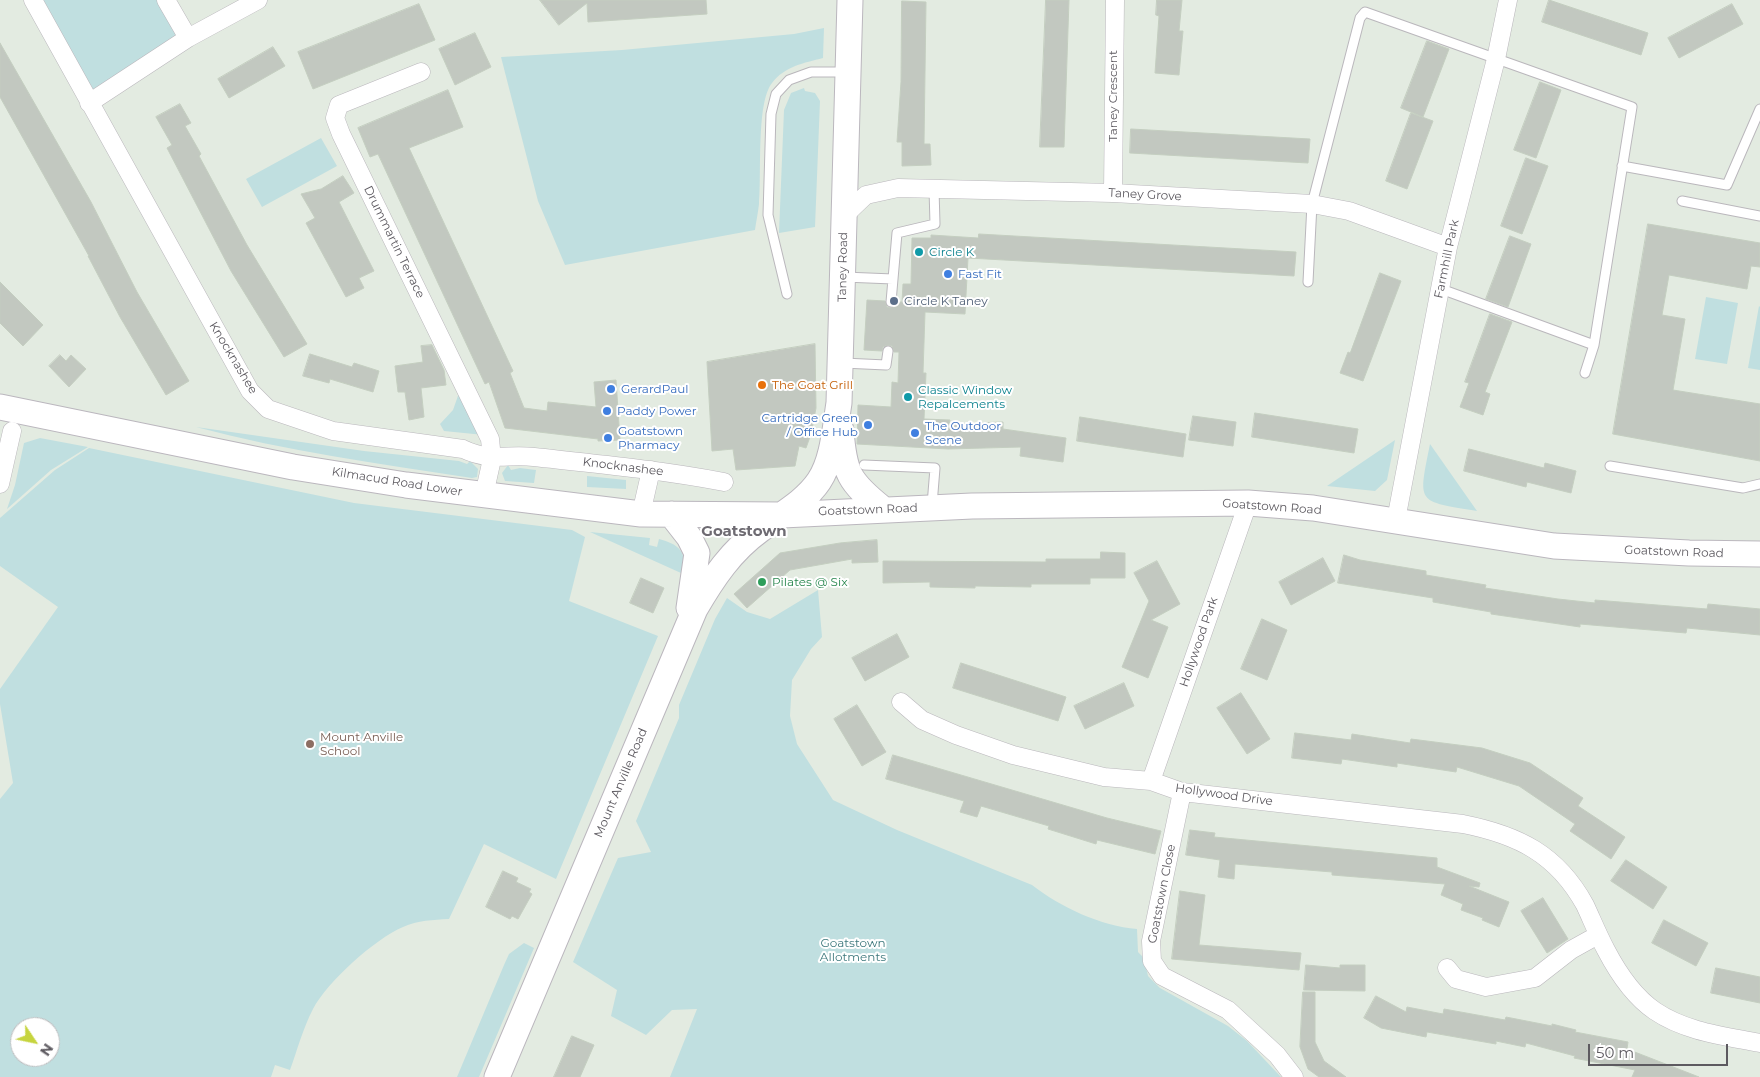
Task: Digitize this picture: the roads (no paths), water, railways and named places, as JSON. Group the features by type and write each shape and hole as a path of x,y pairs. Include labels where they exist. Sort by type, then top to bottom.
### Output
{"main road":[{"name":"Taney Road","path":"782,515 810,491 823,474 834,434 839,404 850,0"},
{"path":"839,404 843,457 848,474 862,492 883,509"},
{"name":"Kilmacud Road Lower","path":"10,416 293,467 406,485 641,514 782,515"},
{"name":"Goatstown Road","path":"782,515 883,509 1248,503 1313,508 1554,546 1690,553 1760,554"},
{"path":"671,514 689,536 697,553 685,630"},
{"name":"Mount Anville Road","path":"497,1077 685,630 710,583 729,558 753,535 782,515"}],"street":[{"name":"Knocknashee","path":"33,0 250,392 268,409 333,431 463,449 477,456 492,458 524,456 651,470 724,482"},
{"path":"166,0 188,38"},
{"path":"89,103 188,38 258,0"},
{"name":"Taney Crescent","path":"1113,193 1115,0"},
{"name":"Farmhill Park","path":"1396,520 1448,247 1496,58 1508,0"},
{"name":"Drummartin Terrace","path":"421,72 339,104 335,118 490,439 492,458"},
{"name":"Taney Grove","path":"844,216 866,195 898,188 1113,193 1312,204 1349,211 1448,247"},
{"name":"Kilmacud Road Lower","path":"0,484 10,416"},
{"path":"484,495 492,458"},
{"path":"641,514 651,470"},
{"name":"Hollywood Park","path":"1151,781 1248,503"},
{"name":"Hollywood Drive","path":"901,702 922,720 956,735 1013,755 1104,777 1151,781 1182,792 1443,822 1492,830 1514,838 1542,853 1564,874 1584,904 1620,976 1654,1010 1678,1024 1760,1043"},
{"name":"Goatstown Close","path":"1182,792 1151,941 1152,961 1162,976 1228,1010 1278,1055 1294,1077"},
{"path":"1447,968 1456,979 1486,987 1535,978 1571,950 1598,935"}],"lane":[{"path":"1308,282 1312,204 1360,18 1365,12 1632,107 1594,345 1585,373"},
{"path":"787,294 768,216 771,114 776,94 789,80 811,72 847,72"},
{"path":"1622,166 1727,185 1760,108"},
{"path":"891,302 897,233 935,224 934,189"},
{"path":"1682,201 1760,216"},
{"path":"843,277 893,279"},
{"path":"1441,289 1594,345"},
{"path":"840,363 886,365 888,351"},
{"path":"864,464 935,468 932,508"},
{"path":"1610,466 1743,488 1760,484"}],"place":[{"name":"Circle K","path":"919,252"},
{"name":"Fast Fit","path":"948,274"},
{"name":"Circle K Taney","path":"894,301"},
{"name":"The Goat Grill","path":"762,385"},
{"name":"GerardPaul","path":"611,389"},
{"name":"Classic Window Repalcements","path":"908,397"},
{"name":"Paddy Power","path":"607,411"},
{"name":"Cartridge Green / Office Hub","path":"868,425"},
{"name":"The Outdoor Scene","path":"915,433"},
{"name":"Goatstown Pharmacy","path":"608,438"},
{"name":"Pilates @ Six","path":"762,582"},
{"name":"Mount Anville School","path":"310,744"}],"district":[{"name":"Goatstown","path":"744,532"}],"park label":[{"name":"Goatstown Allotments","path":"853,950"}]}
